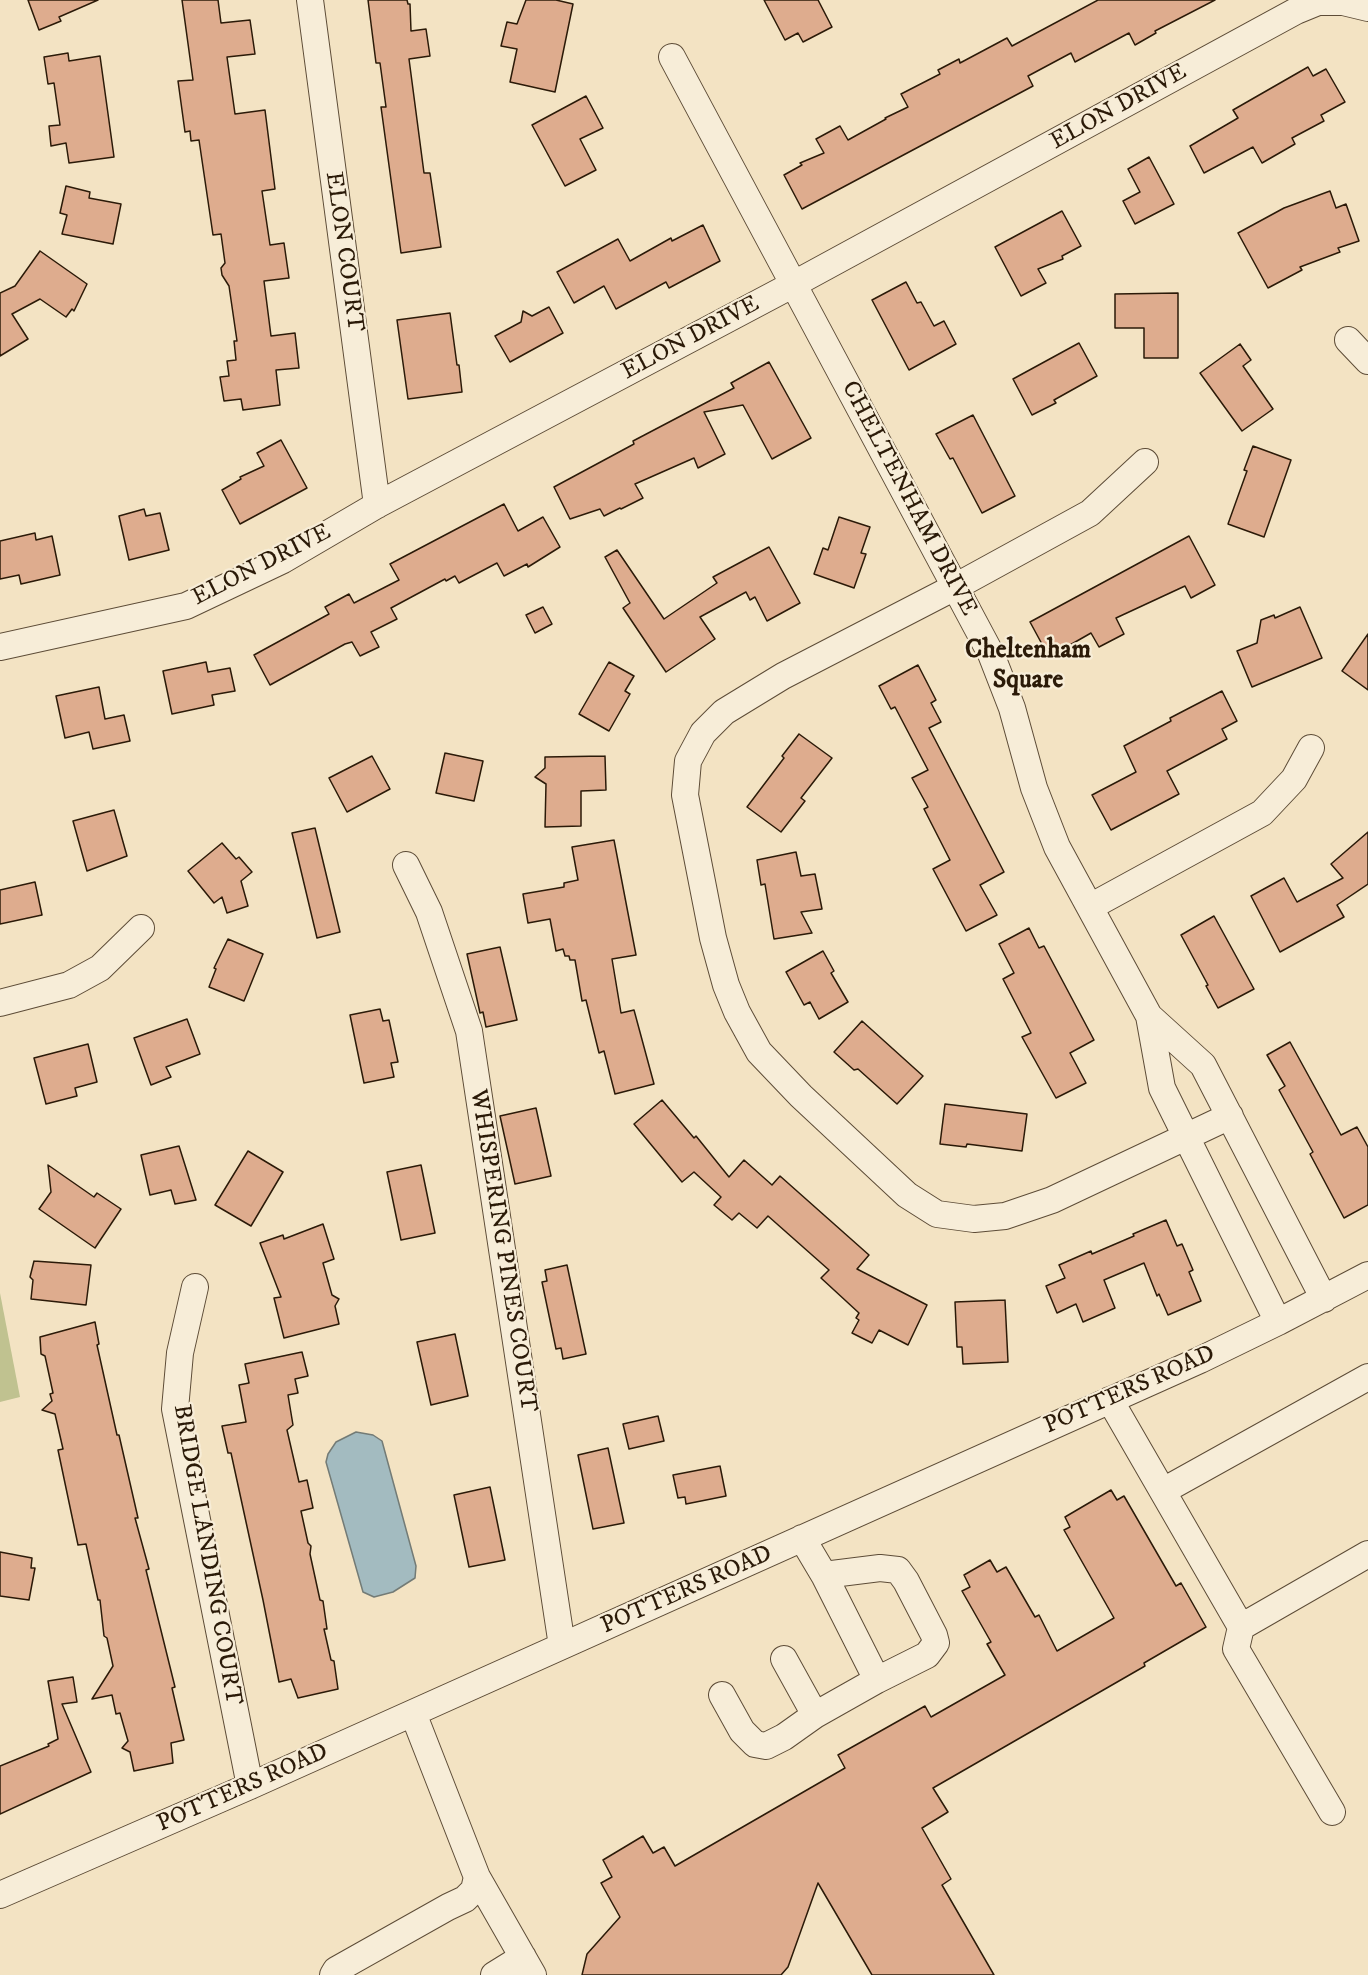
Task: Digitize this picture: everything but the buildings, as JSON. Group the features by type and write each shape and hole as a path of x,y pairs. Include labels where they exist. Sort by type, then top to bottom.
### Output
{"street":[{"name":"ELON COURT","path":"310,0 377,505"},
{"name":"ELON DRIVE","path":"0,647 186,606 283,560 377,505 794,284 1296,11 1318,2 1343,2 1368,8"},
{"name":"CHELTENHAM DRIVE","path":"672,57 991,654 1012,708 1034,788 1058,847 1149,1016 1162,1088 1278,1322"},
{"path":"1348,340 1368,361"},
{"path":"1145,462 1090,513 763,688 724,712 703,734 688,761 685,795 713,938 726,985 759,1052 801,1096 907,1195 937,1214 974,1219 1005,1216 1052,1200 1230,1116"},
{"path":"1090,907 1262,813 1294,779 1311,748"},
{"name":"WHISPERING PINES COURT","path":"406,865 429,912 469,1031 562,1646"},
{"path":"0,1003 69,985 99,968 141,928"},
{"name":"CHELTENHAM DRIVE","path":"1149,1016 1203,1065 1324,1299"},
{"name":"POTTERS ROAD","path":"0,1895 250,1786 1110,1400 1278,1322 1368,1275"},
{"name":"BRIDGE LANDING COURT","path":"195,1287 180,1353 175,1409 250,1786"},
{"path":"1162,1491 1368,1377"},
{"path":"1110,1400 1241,1627 1236,1649 1332,1812"},
{"path":"802,1538 824,1575 877,1680"},
{"path":"1241,1627 1368,1554"},
{"path":"722,1695 742,1731 755,1744 766,1746 784,1737 815,1715 927,1655 936,1643 934,1635 898,1570 880,1568 824,1575"},
{"path":"784,1659 815,1715"},
{"path":"413,1713 477,1877 528,1966 494,1975"},
{"path":"333,1975 336,1970 465,1899 474,1890 477,1877"}],"green space":[{"path":"0,1293 20,1397 0,1402"}],"water":[{"path":"356,1432 373,1435 382,1441 416,1566 415,1578 393,1592 374,1597 363,1592 326,1462 336,1442"}],"district":[{"name":"Cheltenham Square","path":"1028,667"}]}
